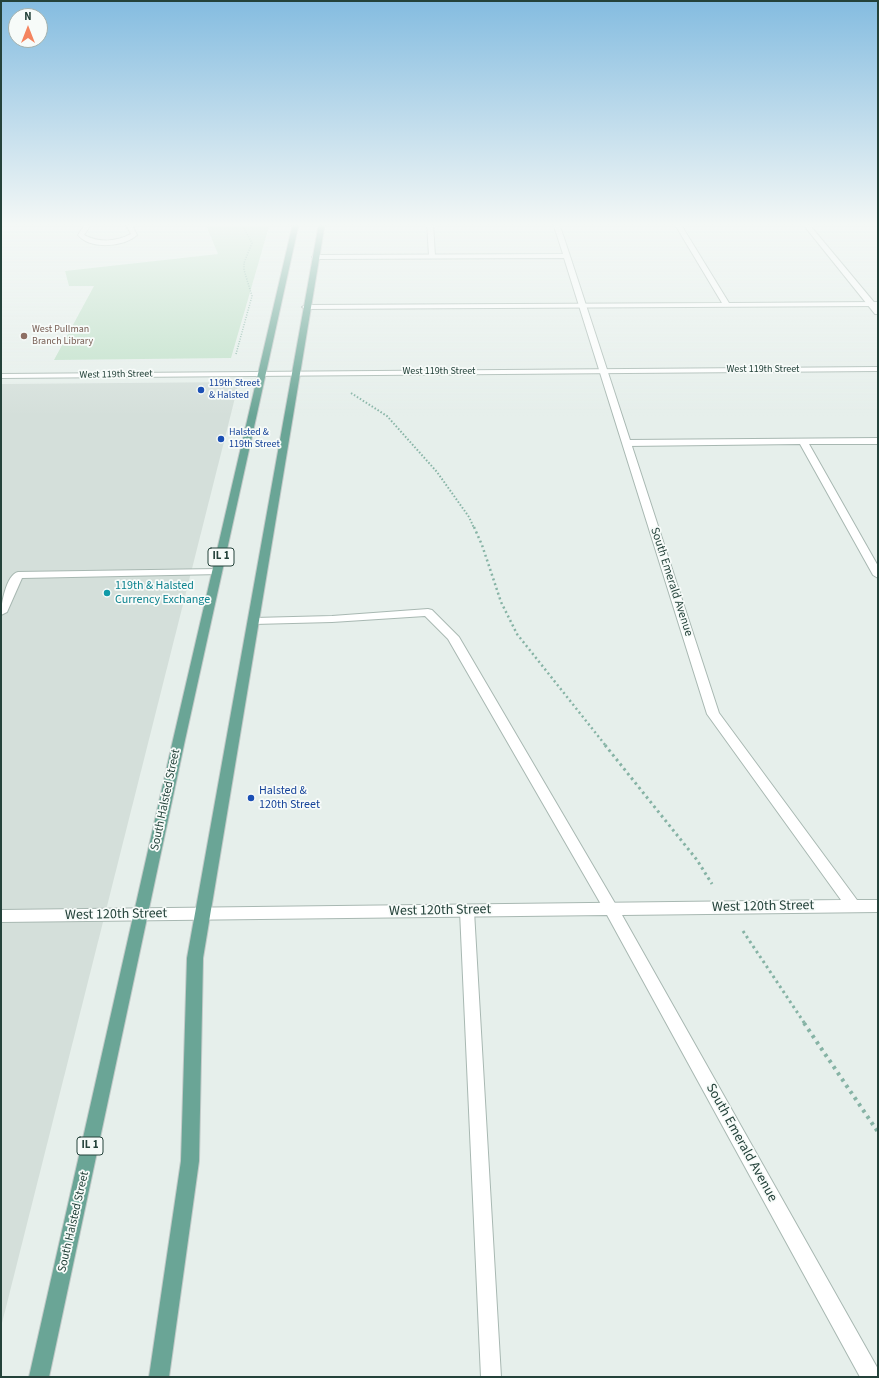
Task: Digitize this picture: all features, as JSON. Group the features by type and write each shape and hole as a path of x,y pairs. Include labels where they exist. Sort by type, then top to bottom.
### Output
{"main road":[{"name":"South Halsted Street","path":"39,1377 281,287"},
{"path":"159,1377 190,1161 195,958 254,621 310,287"}],"street":[{"name":"South Emerald Avenue","path":"577,287 713,714 852,906"},
{"path":"716,287 727,305"},
{"path":"861,287 875,304 878,312"},
{"path":"306,307 875,304"},
{"name":"West 119th Street","path":"1,376 262,373 878,370"},
{"path":"627,443 878,441"},
{"path":"803,442 878,575"},
{"path":"1,612 18,575 217,572"},
{"name":"South Emerald Avenue","path":"254,621 332,619 428,612 453,637 611,909 871,1377"},
{"name":"West 120th Street","path":"1,916 878,906"},
{"path":"467,911 491,1377"}],"path":[{"path":"235,359 252,296 249,287"},
{"path":"346,390 387,416 437,472 455,496 468,517 482,545 501,602 517,634 697,860"},
{"path":"754,948 878,1132"}],"shaded area":[{"path":"239,382 1,1327 1,384"}],"green space":[{"path":"93,287 251,287 231,358 54,360"}],"place":[{"name":"West Pullman Branch Library","path":"24,336"},
{"name":"119th Street & Halsted","path":"201,390"},
{"name":"Halsted & 119th Street","path":"221,439"},
{"name":"119th & Halsted Currency Exchange","path":"107,593"},
{"name":"Halsted & 120th Street","path":"251,798"}]}
